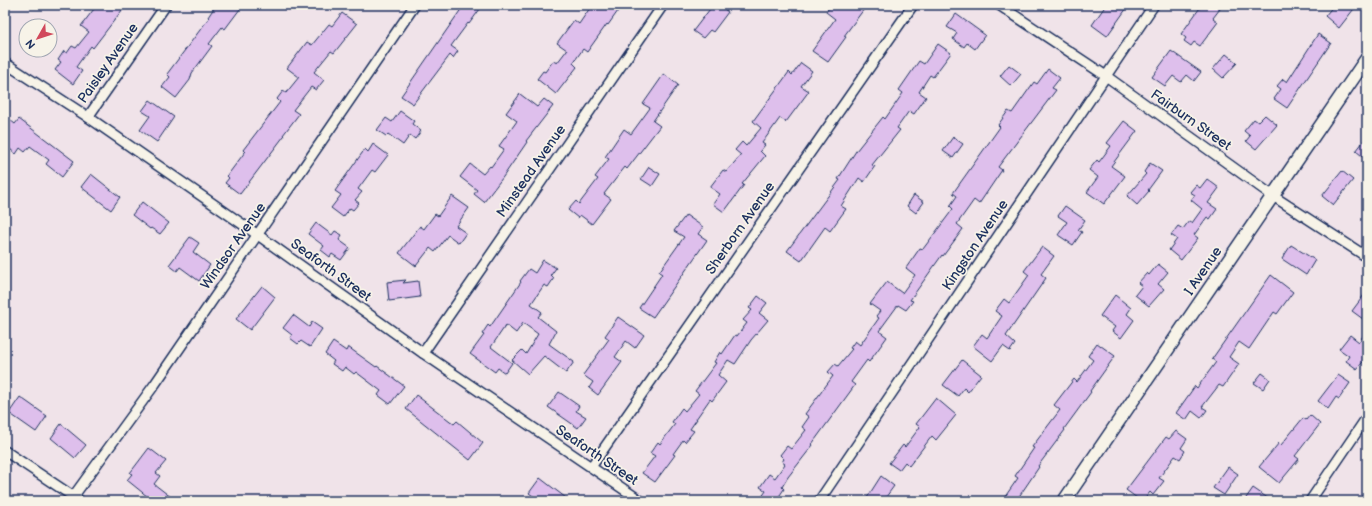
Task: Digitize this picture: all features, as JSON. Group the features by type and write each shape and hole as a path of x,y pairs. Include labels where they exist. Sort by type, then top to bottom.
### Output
{"main road":[{"name":"I Avenue","path":"1064,501 1367,58"}],"street":[{"name":"Paisley Avenue","path":"88,118 166,5"},
{"name":"Windsor Avenue","path":"74,500 415,5"},
{"name":"Minstead Avenue","path":"423,353 662,5"},
{"name":"Sherborn Avenue","path":"591,467 913,5"},
{"name":"Fairburn Street","path":"999,5 1106,76 1273,196 1367,257"},
{"name":"Kingston Avenue","path":"819,501 1154,5"},
{"name":"Seaforth Street","path":"5,63 258,235 423,353 641,501"},
{"path":"1310,501 1367,417"},
{"path":"5,451 74,500"}],"building":[{"path":"97,5 126,5 93,48 91,46 76,67 82,71 73,84 55,70 61,62 58,60 64,51 67,53 72,46 76,48 89,32 81,26"},
{"path":"216,5 243,5 225,29 222,27 209,44 212,46 192,73 190,80 176,98 162,87 170,77 167,74 209,18 208,17"},
{"path":"464,5 483,5 451,46 458,51 453,58 450,55 413,104 401,96"},
{"path":"592,5 617,5 615,9 618,11 587,52 583,49 573,63 577,67 556,94 537,79 543,71 545,72 553,61 557,63 567,50 557,43 574,20 579,24"},
{"path":"713,5 719,5 728,12 713,32 710,30 703,38 693,31"},
{"path":"831,5 867,5 844,36 846,37 828,62 812,51 835,19 826,12"},
{"path":"1106,5 1129,5 1107,36 1092,25"},
{"path":"1202,5 1223,5 1213,18 1218,22 1200,46 1194,42 1191,46 1184,41 1186,38 1181,34"},
{"path":"1334,5 1357,5 1339,28 1325,16"},
{"path":"342,13 357,24 334,53 331,51 314,72 324,80 316,90 311,87 293,110 299,114 240,194 225,183 229,178 227,176 245,152 243,150 280,102 277,99 283,91 286,93 299,77 287,68 307,42 312,45 329,24 332,26"},
{"path":"956,14 985,35 975,49 967,43 964,47 953,39 957,33 947,27"},
{"path":"1318,34 1331,43 1287,108 1274,99 1281,89 1277,86 1283,79 1287,82"},
{"path":"938,44 951,53 933,77 930,75 919,92 926,97 914,114 909,111 897,128 900,130 872,165 875,166 864,182 859,178 841,206 846,209 830,231 825,227 801,261 787,251 840,180 838,179 856,151 883,117 885,119 903,93 899,90 919,61 924,64"},
{"path":"1171,51 1201,72 1194,81 1187,75 1181,82 1173,76 1165,86 1152,77"},
{"path":"1226,54 1237,63 1223,78 1213,69"},
{"path":"801,63 812,71 801,86 809,91 786,122 780,118 762,143 765,145 760,151 765,156 742,184 744,185 724,212 713,204 720,194 710,187 723,170 726,172 741,155 735,150 742,142 746,146 761,128 753,121 789,72 792,75"},
{"path":"1009,65 1021,74 1011,86 1000,76"},
{"path":"1048,69 1060,78 1052,88 1056,90 998,167 1002,170 979,204 974,200 957,224 963,229 943,256 942,255 910,300 913,301 906,310 898,305 879,331 887,337 869,362 867,360 851,382 855,385 812,444 813,445 788,477 782,487 784,489 776,501 759,501 766,491 760,487 769,474 775,478 785,464 782,462 784,459 780,455 787,446 791,449 806,430 802,427 809,417 805,414 833,376 828,372 835,364 838,366 852,349 850,348 855,341 860,345 879,318 876,316 880,311 870,304 887,282 902,293 915,275 906,268 920,248 923,249 953,209 950,206 957,196 953,193 1000,127 998,125 1008,111 1012,113 1034,82 1037,84"},
{"path":"664,74 678,85 653,121 660,126 627,169 625,167 604,194 611,199 592,224 580,215 578,218 568,210 576,201 579,204 598,179 595,177 609,159 605,157 624,129 631,134 650,108 643,104"},
{"path":"520,94 537,107 544,99 553,106 526,141 527,142 503,177 484,202 474,194 477,190 460,177 470,164 483,174 490,166 491,167 504,149 499,146 517,121 506,113"},
{"path":"150,100 174,117 157,142 140,130 150,116 142,111"},
{"path":"400,111 414,121 412,124 421,131 415,139 410,135 403,145 388,134 386,136 377,130 386,118 392,122"},
{"path":"1265,115 1277,125 1256,149 1246,141 1250,136 1244,131 1254,119 1258,122"},
{"path":"5,116 15,124 19,119 74,161 62,177 46,164 49,160 30,146 25,152 20,148 16,154 5,145"},
{"path":"1124,121 1137,131 1111,166 1125,176 1104,204 1087,192 1098,177 1089,170 1097,160 1099,162 1111,146 1107,143"},
{"path":"953,137 963,144 953,158 943,151"},
{"path":"1367,137 1367,160 1356,151"},
{"path":"373,144 388,155 375,172 372,170 358,189 362,192 355,200 359,203 353,210 350,208 343,217 331,208 341,195 335,191 365,149 368,152"},
{"path":"1150,163 1162,171 1148,190 1149,191 1137,205 1127,196 1146,174 1144,172"},
{"path":"649,167 660,174 652,186 641,179"},
{"path":"1342,171 1353,180 1333,205 1322,196"},
{"path":"91,174 120,197 111,210 81,187"},
{"path":"1207,179 1219,188 1208,203 1217,209 1210,219 1207,217 1194,235 1198,238 1181,260 1169,250 1177,239 1171,235 1178,226 1183,229 1189,221 1192,223 1202,209 1191,200 1195,195 1190,192 1196,185 1200,188"},
{"path":"914,195 924,202 916,213 907,206"},
{"path":"452,196 469,208 456,226 466,233 459,243 448,235 435,252 430,248 416,266 399,253 420,226 424,229 435,214 438,216"},
{"path":"142,202 169,223 160,234 151,228 150,229 132,215"},
{"path":"1065,206 1085,220 1078,230 1082,232 1073,245 1058,235 1067,222 1058,216"},
{"path":"686,215 703,227 698,234 707,240 653,317 639,308 662,274 659,272 684,237 674,231"},
{"path":"316,223 332,235 335,231 342,235 339,240 350,248 341,260 332,254 330,257 321,250 324,246 308,234"},
{"path":"190,237 199,243 193,252 210,265 199,281 180,267 177,271 169,265"},
{"path":"1291,245 1315,260 1306,275 1282,259"},
{"path":"1042,247 1054,256 1041,274 1046,278 1006,336 1015,344 1010,351 1003,346 992,361 973,346 982,334 987,338 1002,316 995,311 1004,299 1009,303 1029,275 1024,271"},
{"path":"543,260 556,268 551,275 554,278 548,287 544,285 531,304 542,312 538,317 556,331 549,344 574,362 566,373 544,356 528,374 512,360 522,350 526,354 538,334 523,323 516,333 506,325 491,347 512,363 505,373 498,368 495,372 470,354 484,335 482,334 488,325 490,327 529,269 535,273"},
{"path":"1158,264 1168,272 1158,284 1164,289 1149,306 1135,295 1142,286 1138,283 1147,273 1149,275"},
{"path":"1271,275 1293,292 1277,314 1274,312 1249,349 1239,342 1229,357 1239,364 1223,387 1219,385 1202,407 1207,410 1201,418 1192,411 1186,420 1176,413 1195,386 1197,388 1216,362 1212,359"},
{"path":"406,280 403,283 418,281 420,297 389,301 387,282"},
{"path":"262,286 275,297 250,330 236,319"},
{"path":"1367,291 1367,322 1352,311"},
{"path":"1115,295 1131,308 1127,314 1134,320 1121,338 1112,331 1115,327 1100,316"},
{"path":"758,296 767,303 759,313 768,320 751,340 735,364 728,360 718,375 726,382 712,401 710,399 690,429 694,431 685,442 683,440 673,454 675,455 655,482 642,473 655,456 650,453 658,442 660,444 675,424 672,422 682,408 685,411 699,394 695,391 716,363 714,362 720,352 722,354 735,335 737,336 747,323 743,320 752,310 749,308"},
{"path":"293,315 309,327 312,322 322,329 310,347 301,341 298,344 290,338 292,335 283,328"},
{"path":"618,317 644,335 635,348 626,341 615,357 622,362 598,395 589,388 593,382 583,375 609,339 605,336"},
{"path":"1367,330 1367,357 1357,369 1346,361 1349,356 1339,349 1350,335 1359,342"},
{"path":"333,342 346,351 348,347 404,386 390,404 378,395 381,391 356,372 354,374 345,367 342,371 332,364 334,361 325,354"},
{"path":"1097,343 1115,356 1064,429 1065,430 1038,466 1039,467 1016,501 1002,501 1018,478 1015,476 1034,448 1032,447 1060,410 1054,405 1074,379 1077,382 1093,360 1088,356"},
{"path":"962,360 981,375 968,392 964,388 958,396 943,385"},
{"path":"1262,373 1270,379 1263,389 1254,383"},
{"path":"1338,375 1350,383 1339,399 1336,397 1328,409 1318,401"},
{"path":"559,392 579,406 576,411 586,417 578,428 548,407"},
{"path":"416,395 454,424 457,421 483,443 470,460 406,409"},
{"path":"20,397 47,416 36,432 9,413"},
{"path":"936,398 956,415 936,440 932,436 909,466 905,462 899,470 889,463 903,445 905,447 920,427 916,424"},
{"path":"1310,415 1320,424 1295,456 1299,459 1279,483 1259,467 1279,443 1281,445 1303,418 1306,420"},
{"path":"61,424 86,445 75,458 51,438"},
{"path":"1176,431 1187,439 1181,448 1185,451 1180,459 1175,456 1159,478 1164,481 1153,495 1150,492 1143,501 1141,501 1126,490 1166,437 1169,439"},
{"path":"149,448 166,461 156,473 160,476 154,484 176,501 153,501 127,480 132,474 130,473"},
{"path":"1228,467 1238,474 1224,495 1213,488"},
{"path":"881,476 894,486 883,501 865,501"},
{"path":"540,478 570,501 540,501 529,493"},
{"path":"1253,488 1272,501 1244,501"}]}
